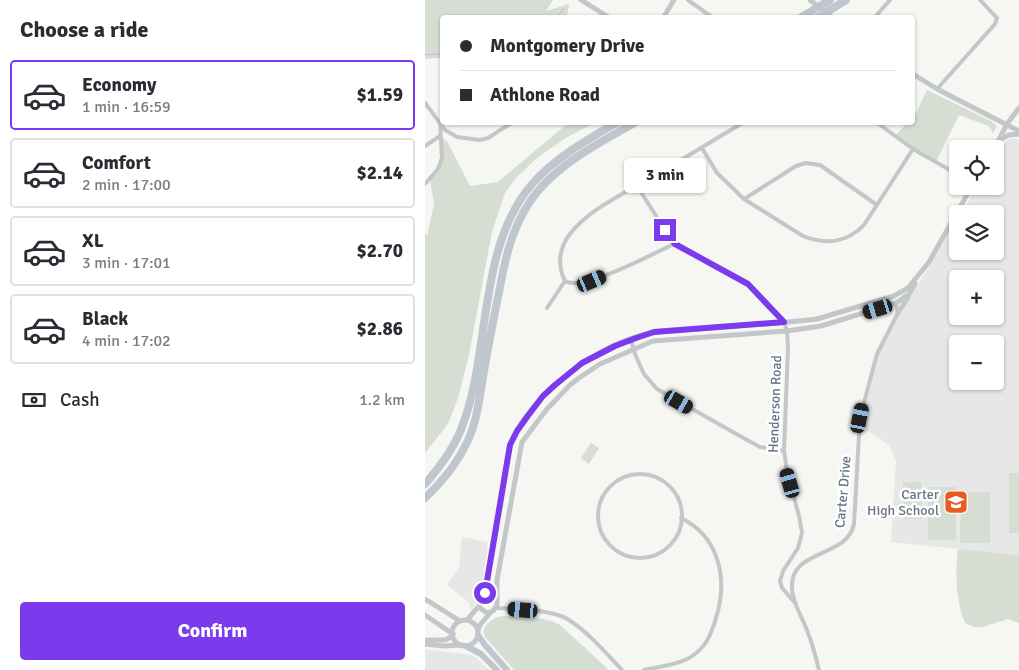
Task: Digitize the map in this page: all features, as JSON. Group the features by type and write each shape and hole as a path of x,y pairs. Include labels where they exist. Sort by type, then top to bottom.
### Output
{"highway":[{"path":"829,10 831,0"},
{"path":"803,15 829,10 846,0"},
{"path":"425,484 446,458 467,414 493,276 502,240 513,213 531,185 558,159 613,125"},
{"path":"425,498 452,468 470,436 478,406 505,262 514,231 522,214 536,193 555,173 574,158 631,125"}],"main road":[{"path":"478,633 485,645 507,670"},
{"path":"464,645 481,654 497,670"}],"street":[{"path":"581,0 605,15"},
{"path":"665,15 674,0"},
{"path":"688,0 709,15"},
{"path":"810,0 829,10"},
{"path":"877,15 890,0"},
{"path":"937,89 995,24 997,18 980,0"},
{"path":"915,75 937,89 1007,124 1019,133"},
{"path":"425,103 440,122 443,156 440,165 425,184"},
{"path":"425,111 430,108"},
{"path":"999,140 1019,108"},
{"path":"442,125 453,136 480,140 493,136 509,125"},
{"path":"565,281 560,266 560,258 565,241 580,222 739,125"},
{"path":"880,125 913,150 949,170"},
{"path":"999,140 1004,136 1019,133"},
{"path":"425,146 440,136"},
{"path":"701,148 717,173 744,199 803,236 819,241 848,238 856,233 913,150"},
{"path":"744,199 796,166 811,163 819,166 877,205"},
{"path":"637,186 675,244 748,284 784,322"},
{"path":"484,597 510,445 517,431 543,396 567,374 582,363 628,341 654,332 817,319 894,296 908,288 929,262 967,195"},
{"path":"565,281 573,284 592,281 675,244"},
{"path":"899,313 916,280"},
{"path":"547,308 565,281"},
{"path":"425,644 444,646 472,644 480,625 496,604 497,580 522,442 552,403 570,385 593,368 647,343 660,340 787,331 821,326 896,303 909,294"},
{"path":"894,296 899,313"},
{"path":"842,312 845,319"},
{"name":"Carter Drive","path":"792,588 793,577 797,567 845,541 852,533 859,434 864,400 877,354 899,313"},
{"path":"835,314 837,322"},
{"name":"Henderson Road","path":"782,588 780,582 781,574 798,548 802,533 787,472 784,451 788,348 787,331 784,322"},
{"path":"714,328 714,336"},
{"path":"628,341 626,347 633,351 651,383 666,395 760,447 784,451"},
{"path":"543,396 552,403"},
{"path":"539,403 547,409"},
{"path":"636,475 654,477 669,487 678,502 681,518 677,536 666,549 658,554 642,558 633,558 617,552 608,543 598,518 601,502 609,487 617,481 636,475"},
{"path":"644,670 675,663 694,655 706,643 718,613 722,583 716,554 702,533 691,523 681,518"},
{"path":"491,558 501,560"},
{"path":"782,588 792,588 795,604 809,635 819,670"},
{"path":"782,588 795,604"},
{"path":"467,620 479,606 480,600 491,596 496,604 505,609 541,612 567,619 600,647 623,670"},
{"path":"425,599 460,621"},
{"path":"479,606 482,611 490,613"},
{"path":"425,615 453,635"},
{"path":"464,645 456,642 453,635 454,626 460,621 467,620 475,624 478,633"},
{"path":"425,640 445,640 453,635"}],"shaded area":[{"path":"425,0 553,0 546,11 569,4 567,15 440,15 440,58 425,59"},
{"path":"927,90 991,121 997,126 993,133 989,126 959,115 936,162 894,137 905,125 915,125 916,113"},
{"path":"566,125 590,125 569,136 538,157 515,179 505,193 492,232 469,355 458,398 448,424 425,453 425,232 427,236 434,204 430,180 440,159 441,136 448,143 470,186 498,182"},
{"name":"Carter High School","path":"1014,138 1019,140 1019,603 1017,555 891,542 896,461 889,445 862,427 876,358 885,339 949,233 949,260 1004,260 1004,205 966,205 972,195 1004,195 1004,144 1007,140"},
{"path":"591,443 599,448 589,464 581,458"},
{"path":"1009,473 1019,473 1019,533 1009,533"},
{"path":"903,482 921,482 922,519 904,519"},
{"path":"928,487 956,487 956,540 928,540"},
{"path":"961,492 990,492 990,543 960,543"},
{"path":"462,537 488,542 481,593 471,611 470,604 447,585 459,568"},
{"path":"958,549 1019,555 1019,623 1008,619 983,627 974,627 965,623 957,587"},
{"path":"504,616 540,618 560,625 608,669 514,670 485,637 483,631 492,620"},
{"path":"425,649 473,655 489,670 425,670"}],"waterway":[{"path":"559,15 564,8"},
{"path":"425,55 440,55"}],"place":[{"name":"Carter High School","path":"956,502"}],"route":[{"path":"485,593 510,445 517,431 543,396 567,374 597,355 626,341 654,332 784,322 748,284 675,244 665,230"}]}
